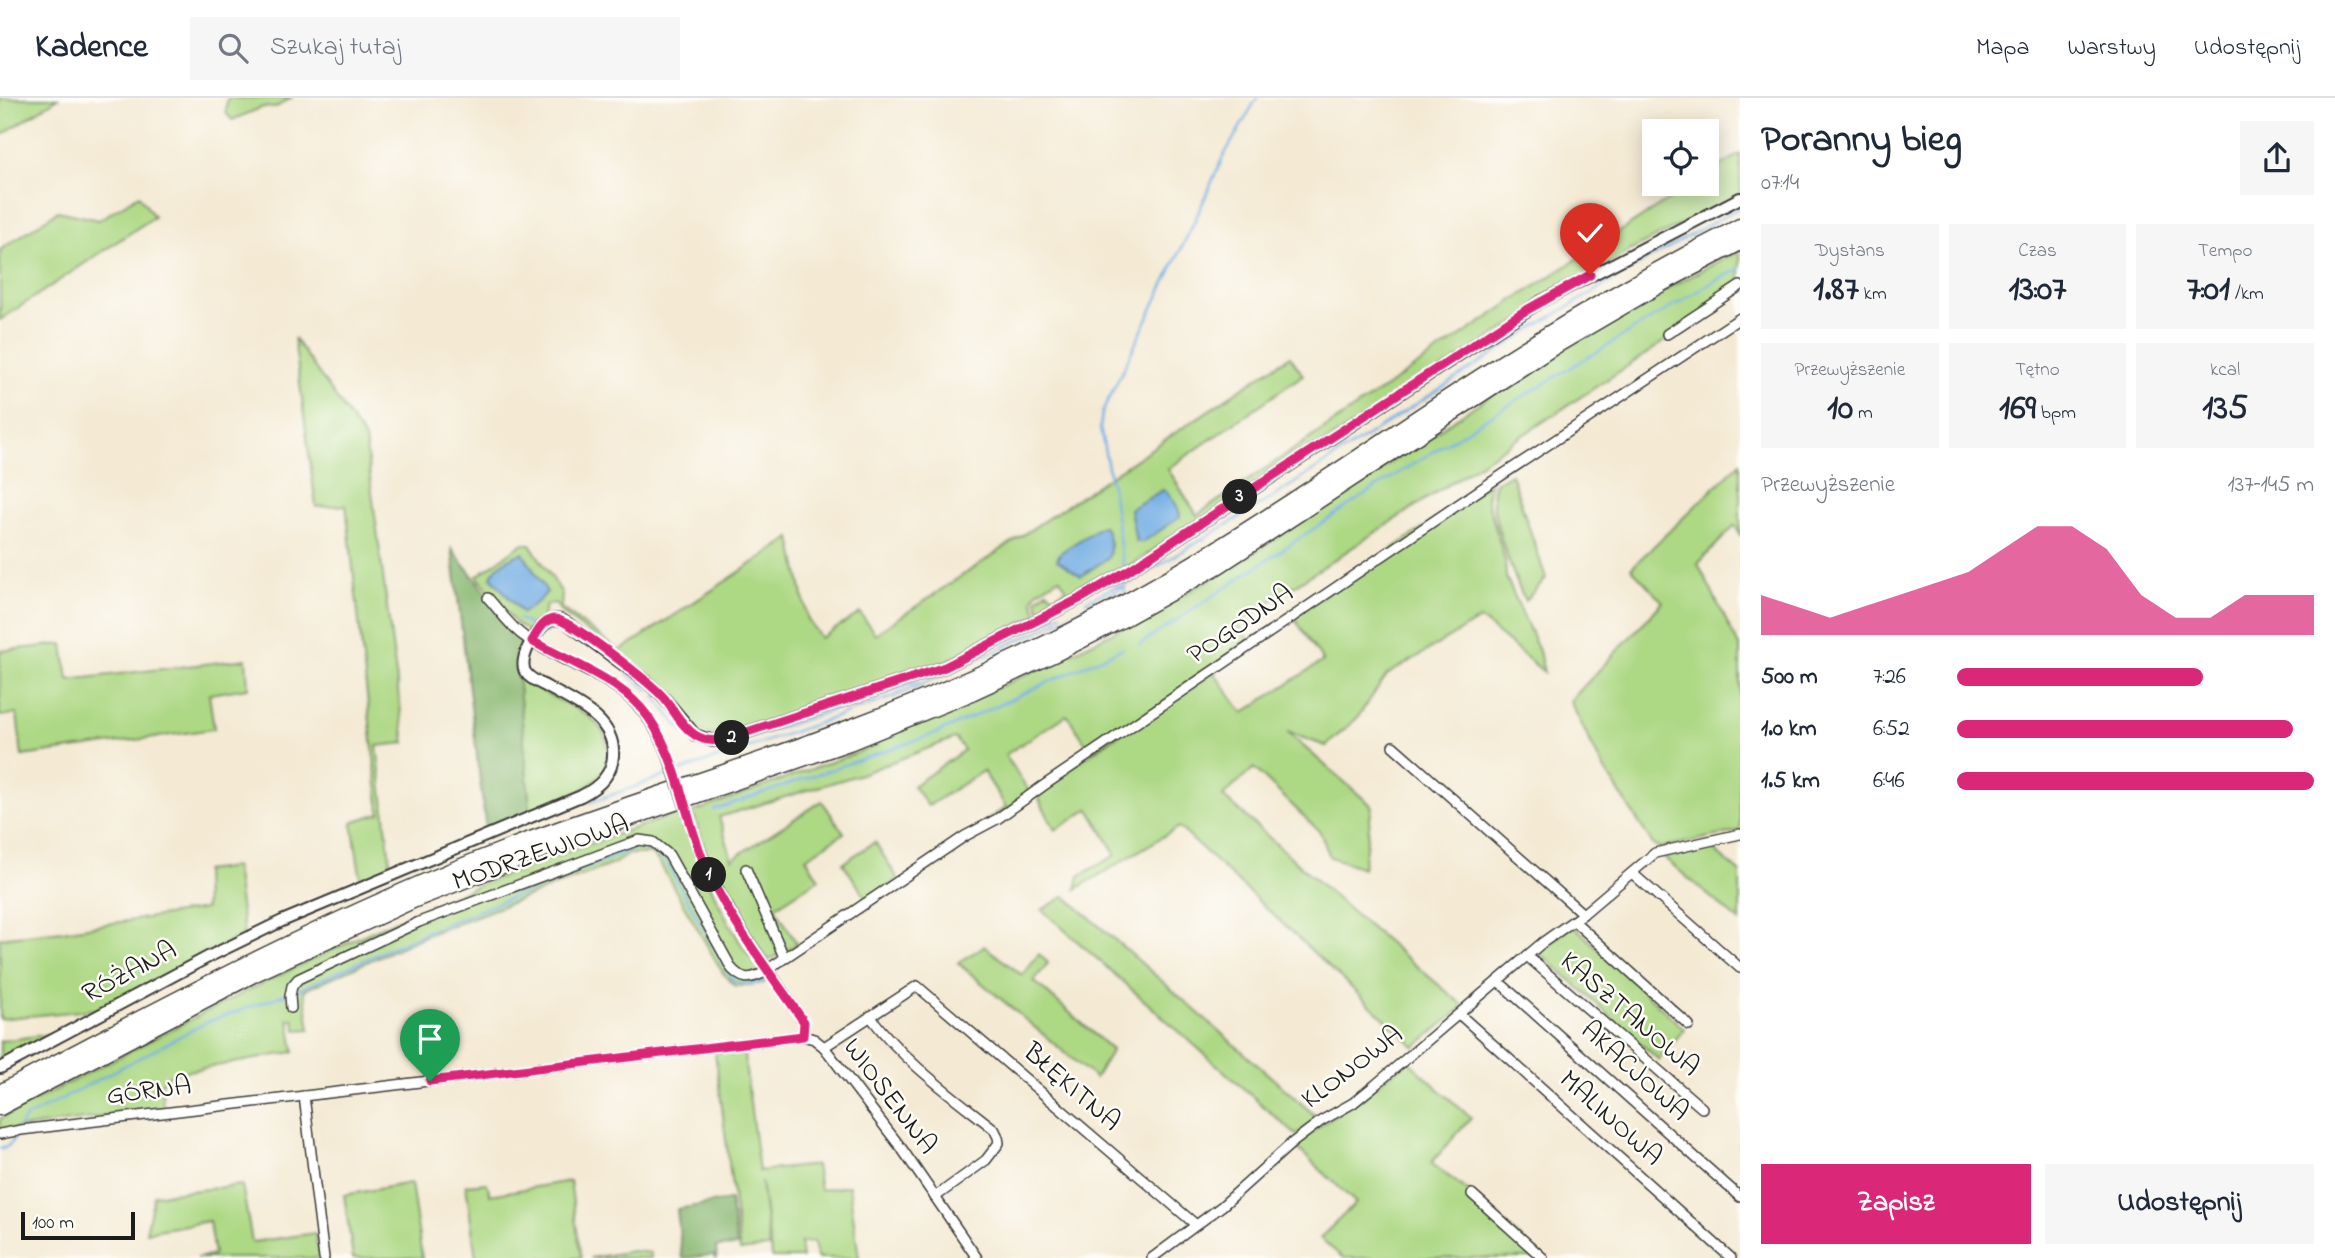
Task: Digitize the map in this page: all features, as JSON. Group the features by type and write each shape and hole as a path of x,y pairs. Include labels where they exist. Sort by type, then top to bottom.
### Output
{"highway":[{"path":"0,1093 250,961 419,884 576,823 867,722 1056,639 1210,555 1546,336 1740,227"},
{"path":"0,1107 255,973 415,900 582,834 873,733 965,695 1053,654 1147,606 1217,566 1554,346 1640,295 1740,242"}],"street":[{"path":"532,641 550,620 567,623 647,682 664,698 691,733 713,741 933,671 1083,597 1129,570 1540,302 1740,198"},
{"path":"1667,334 1740,286"},
{"name":"POGODNA","path":"768,968 965,836 997,819 1490,483 1740,318"},
{"name":"WIOSENNA","path":"488,598 510,624 532,641 626,693 652,723 667,753 708,873 724,904 804,1022 803,1036 814,1039 824,1047 902,1149 976,1258"},
{"name":"RÓŻANA","path":"0,1068 210,956 282,921 581,796 603,780 610,770 613,758 614,749 609,732 590,712 526,673 523,659 532,641"},
{"path":"1393,746 1583,914"},
{"name":"KLONOWA","path":"1152,1258 1222,1206 1292,1143 1321,1121 1353,1103 1527,956 1583,914 1655,853 1740,834"},
{"name":"MODRZEWIOWA","path":"291,1008 290,993 298,979 418,922 627,842 639,840 653,842 669,855 732,969 750,979 768,968"},
{"path":"746,869 784,957"},
{"path":"1632,873 1740,968"},
{"path":"1574,921 1689,1026"},
{"name":"KASZTANOWA","path":"1527,956 1702,1108"},
{"name":"AKACJOWA","path":"1499,981 1740,1197"},
{"name":"BŁĘKITNA","path":"870,1016 917,986 1195,1224"},
{"name":"MALINOWA","path":"1459,1014 1731,1258"},
{"path":"824,1047 870,1016 901,1053 994,1129 999,1143 986,1160 935,1197"},
{"name":"GÓRNA","path":"0,1135 19,1130 803,1036"},
{"path":"304,1096 324,1258"},
{"path":"1472,1194 1543,1258"}],"green space":[{"path":"0,98 58,98 0,136"},
{"path":"229,98 291,98 275,108 263,107 232,120 226,113"},
{"path":"1740,154 1740,194 1629,251 1113,576 1043,611 1039,608 1037,599 1047,591 1054,596 1067,589 1059,578 1037,592 1033,599 1037,614 1035,616 947,661 755,726 713,736 699,731 661,688 561,612 555,603 546,605 540,625 529,632 516,624 477,576 522,544 530,544 562,593 561,608 620,651 791,538 808,620 821,638 860,613 875,634 1290,356 1303,375 1168,469 1197,515 1514,300 1674,196 1719,196 1719,167"},
{"path":"139,195 154,217 0,320 0,250 58,211 99,220"},
{"path":"1740,250 1740,292 1670,338 1667,335 1664,342 1238,623 1252,645 1091,751 1067,715 1005,755 1031,794 1213,671 1243,713 1323,661 1293,616 1490,483 1487,499 1505,561 1506,577 1539,651 1544,672 1480,619 1387,675 1357,718 1326,746 1287,732 1372,806 1363,868 1330,857 1320,832 1254,768 1223,796 1346,907 1464,1006 1415,1047 1179,827 1076,889 1079,876 1116,855 1089,809 1055,830 1037,795 984,822 1006,807 983,771 928,806 913,786 964,750 955,738 861,774 719,817 732,859 822,801 844,833 806,858 819,879 775,907 797,944 769,960 746,930 712,870 693,812 875,746 879,739 1020,677 1158,608 1282,535 1551,357 1631,309"},
{"path":"294,338 365,439 405,743 377,746 391,869 361,881 352,822 380,813 346,505 316,507"},
{"path":"1740,463 1740,536 1735,525 1698,564 1740,648 1740,831 1659,848 1654,846 1601,764 1570,701 1663,602 1631,568"},
{"path":"1511,474 1546,578 1525,601 1502,542 1494,507 1495,483"},
{"path":"452,549 510,624 524,636 517,663 530,812 486,830"},
{"path":"63,644 68,680 246,659 248,688 209,694 214,729 22,756 17,714 0,716 0,651"},
{"path":"517,663 525,677 536,688 593,720 603,732 608,748 607,762 592,783 568,797 530,812"},
{"path":"682,814 717,900 739,941 767,980 764,983 735,986 723,973 659,862 651,854 629,854 613,864 429,934 304,990 310,1029 296,1030 294,1019 289,1019 294,1052 171,1074 162,1082 163,1108 0,1131 0,1119 352,940 505,875"},
{"path":"875,842 898,879 868,901 843,863"},
{"path":"1707,844 1740,873 1740,922 1661,855"},
{"path":"235,867 244,935 100,1009 0,1019 0,938 205,909 204,871"},
{"path":"1065,896 1319,1119 1296,1135 1042,910"},
{"path":"1573,925 1684,1029 1659,1060 1538,951"},
{"path":"984,946 1022,975 1039,954 1048,963 1034,981 1112,1050 1095,1078 958,963"},
{"path":"51,1034 0,1061 0,1041"},
{"path":"743,1049 759,1171 816,1165 820,1190 849,1186 859,1258 817,1258 814,1242 800,1243 802,1258 772,1258 761,1182 769,1247 740,1251 715,1052"},
{"path":"1408,1061 1471,1118 1431,1163 1472,1194 1543,1258 1343,1258 1320,1238 1356,1203 1294,1145"},
{"path":"570,1181 581,1258 476,1258 466,1185 487,1183 490,1195"},
{"path":"411,1183 422,1258 353,1258 344,1195"},
{"path":"242,1185 252,1242 315,1233 320,1258 196,1258 214,1255 209,1221 146,1232 154,1195"},
{"path":"730,1200 737,1246 716,1247 717,1258 714,1255 682,1258 677,1209"},
{"path":"632,1251 651,1253 651,1258 590,1258"}],"water":[{"path":"1163,490 1174,502 1180,517 1143,542 1136,542 1130,509"},
{"path":"1104,526 1109,542 1108,558 1081,576 1057,560 1060,553"},
{"path":"523,553 547,592 522,613 491,577 504,562"}],"waterway":[{"path":"1123,566 1112,487 1100,428 1102,413 1222,159 1257,98"},
{"path":"678,772 893,697 1043,629 1102,599 1267,501 1538,325 1740,207"},
{"path":"1139,645 1372,490 1477,424 1718,279 1740,269"},
{"path":"1124,581 1125,595"},
{"path":"1086,601 1121,586"},
{"path":"1042,623 1061,614"},
{"path":"519,619 533,627"},
{"path":"546,633 550,627 558,625 582,641"},
{"path":"714,810 937,733 1123,648"},
{"path":"627,674 650,691"},
{"path":"654,696 689,737 708,746 720,748 919,681"},
{"path":"591,802 671,774"},
{"path":"293,992 428,931 638,847 651,848 666,862 733,980 749,985 765,981"},
{"path":"19,1128 24,1119 207,1022 286,994"},
{"path":"0,1148 10,1144 16,1134"}],"route":[{"path":"430,1081 803,1036 804,1022 739,929 708,873 667,753 652,723 643,710 615,685 532,641 550,620 563,620 647,682 664,698 691,733 706,740 720,741 863,695 945,667 1083,597 1129,570 1523,312 1590,275"}]}
